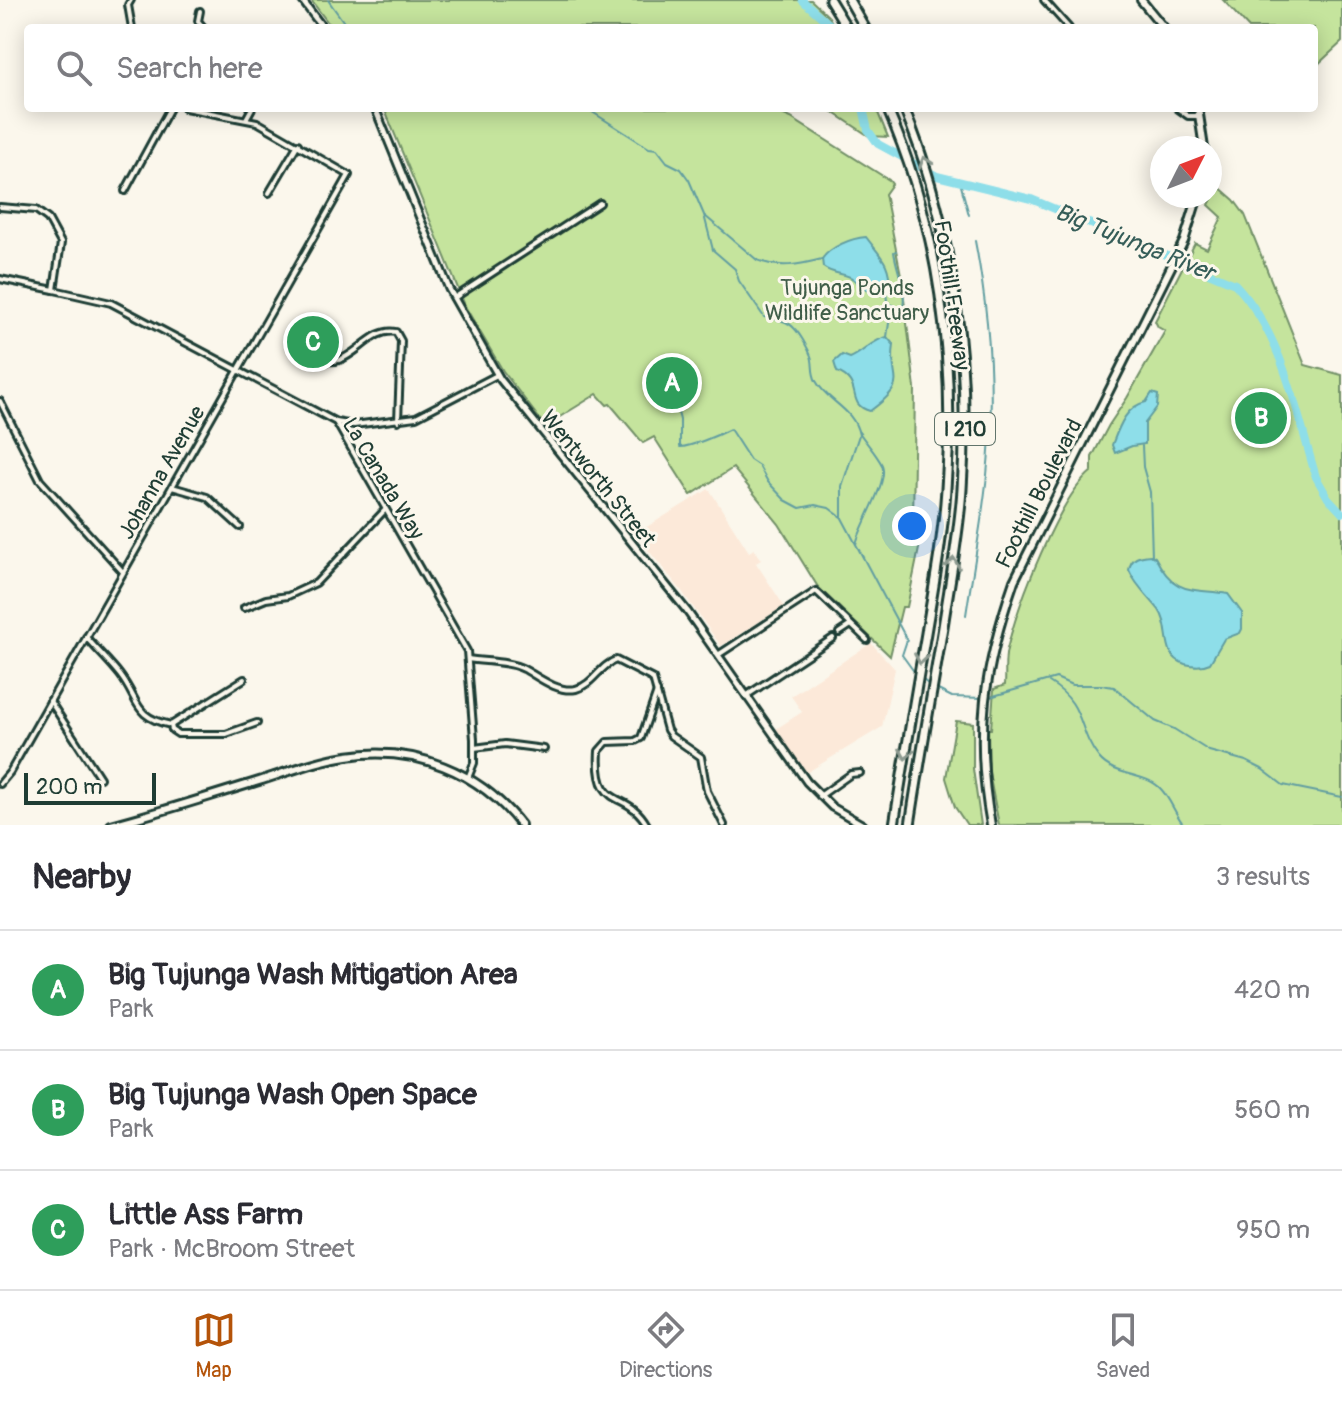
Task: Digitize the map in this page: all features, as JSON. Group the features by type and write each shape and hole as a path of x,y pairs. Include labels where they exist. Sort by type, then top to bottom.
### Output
{"highway":[{"path":"830,0 845,24"},
{"path":"849,0 863,24"},
{"name":"Foothill Freeway","path":"889,112 922,208 942,319 949,412 944,516 894,821"},
{"name":"Foothill Freeway","path":"906,112 926,166 940,218 957,307 965,411 961,508 910,823"}],"main road":[{"path":"302,0 320,24"},
{"path":"1141,0 1161,24"},
{"name":"Wentworth Street","path":"377,112 454,298 497,375 687,611 807,782 832,807 863,825"},
{"path":"1199,112 1202,136"},
{"name":"Foothill Boulevard","path":"991,825 984,777 982,723 995,641 1014,581 1135,339 1192,221 1195,208"},
{"path":"111,825 351,755 394,754 444,766 468,778 496,798 521,825"}],"street":[{"path":"131,0 128,5 131,24"},
{"path":"1044,0 1065,24"},
{"path":"200,11 198,21 201,24"},
{"path":"125,191 168,112"},
{"path":"207,112 264,125 298,144 269,193"},
{"path":"246,119 250,112"},
{"name":"Johanna Avenue","path":"0,784 10,772 349,175 298,144"},
{"path":"454,298 600,203"},
{"path":"0,207 36,210 48,219 61,243 54,290"},
{"name":"La Canada Way","path":"0,279 108,301 336,422 467,651 474,748 473,767 468,778"},
{"path":"316,355 326,361 337,362 386,331 396,332 401,341 398,421"},
{"path":"336,422 354,425 398,421 431,411 497,375"},
{"path":"0,401 40,480 123,572"},
{"path":"172,487 207,497 240,527"},
{"path":"244,608 266,599 288,596 316,583 385,510"},
{"path":"718,655 816,591 867,640"},
{"path":"839,633 852,625"},
{"path":"86,637 120,675 138,710 155,722 171,725 244,679"},
{"path":"746,696 833,638"},
{"path":"468,659 518,666 568,690 585,685 605,665 616,660 653,679 667,730 701,757 707,791 724,825"},
{"path":"647,825 641,815 610,796 603,788 598,773 599,751 607,742 641,738 657,691"},
{"path":"50,701 100,778"},
{"path":"171,725 178,734 226,734 257,723"},
{"path":"474,748 505,744 544,749"},
{"path":"820,796 851,774 860,773"}],"shaded area":[{"path":"709,489 749,552 754,549 761,560 756,563 784,606 721,646 635,534"},
{"path":"871,643 895,669 882,727 806,773 776,729 802,712 791,696"}],"green space":[{"path":"311,0 811,0 833,24 329,24"},
{"path":"1223,0 1342,0 1342,42 1318,64 1318,24 1245,24"},
{"name":"Tujunga Ponds Wildlife Sanctuary","path":"386,112 777,112 889,180 892,184 885,194 901,275 915,388 913,525 922,534 907,607 902,607 890,656 818,587 779,524 733,468 691,495 654,437 643,443 610,404 607,405 597,394 545,426 503,371 466,308"},
{"path":"833,112 878,112 888,137 869,136"},
{"path":"1222,190 1245,215 1305,365 1342,375 1342,825 999,825 989,773 988,729 991,729 994,689 1005,685 1006,653 1020,606 1053,528 1079,485 1092,471 1092,457 1165,331 1155,321 1195,243 1207,249 1222,217 1212,208 1222,208"},
{"path":"956,721 973,723 973,769 981,825 967,825 955,807 946,778"}],"water":[{"path":"866,237 884,260 888,272 890,289 881,295 865,289 850,277 823,267 822,259 835,247"},
{"path":"887,337 894,345 896,380 891,393 870,411 858,404 850,381 837,372 834,362 842,355 850,358"},
{"path":"1152,393 1158,395 1157,407 1145,423 1145,444 1115,453 1112,445 1124,418 1133,408 1146,402"},
{"path":"1151,555 1177,584 1194,590 1228,594 1242,613 1240,633 1224,639 1210,663 1198,666 1185,664 1172,655 1163,617 1129,570 1136,558"}],"waterway":[{"path":"328,0 345,24"},
{"name":"Big Tujunga River","path":"802,0 829,24"},
{"path":"592,112 649,148 657,149 667,162 681,169 704,215 713,250 735,269 739,281 764,317 791,325 796,331 811,356 816,381 852,418 859,435 842,486 842,518 907,640 902,655 915,673"},
{"name":"Big Tujunga River","path":"864,112 868,130 878,144 937,176 1031,199 1235,284 1265,326 1286,375 1316,477 1328,498 1342,513"},
{"path":"960,182 969,215"},
{"path":"705,216 757,260 789,265 822,259"},
{"path":"966,615 985,493 991,416 987,328 975,241"},
{"path":"889,303 902,311 904,297 896,251"},
{"path":"886,291 887,337"},
{"path":"678,366 682,379 672,390 680,420 680,447 730,429 750,460 759,466 768,482 785,500 800,508 815,505 829,508 841,517"},
{"path":"856,544 883,472 880,461 859,432"},
{"path":"1142,446 1143,467 1150,492 1152,556"},
{"path":"920,677 930,686"},
{"path":"990,697 1056,678 1072,685 1114,687 1155,721 1209,751 1246,761 1283,785 1342,797"},
{"path":"1049,682 1070,700 1099,758 1113,768 1146,779 1160,788 1184,825"},
{"path":"936,689 952,697 983,698"}],"place":[{"name":"Little Ass Farm","path":"313,342"},
{"name":"Big Tujunga Wash Mitigation Area","path":"672,383"},
{"name":"Big Tujunga Wash Open Space","path":"1261,418"}]}
